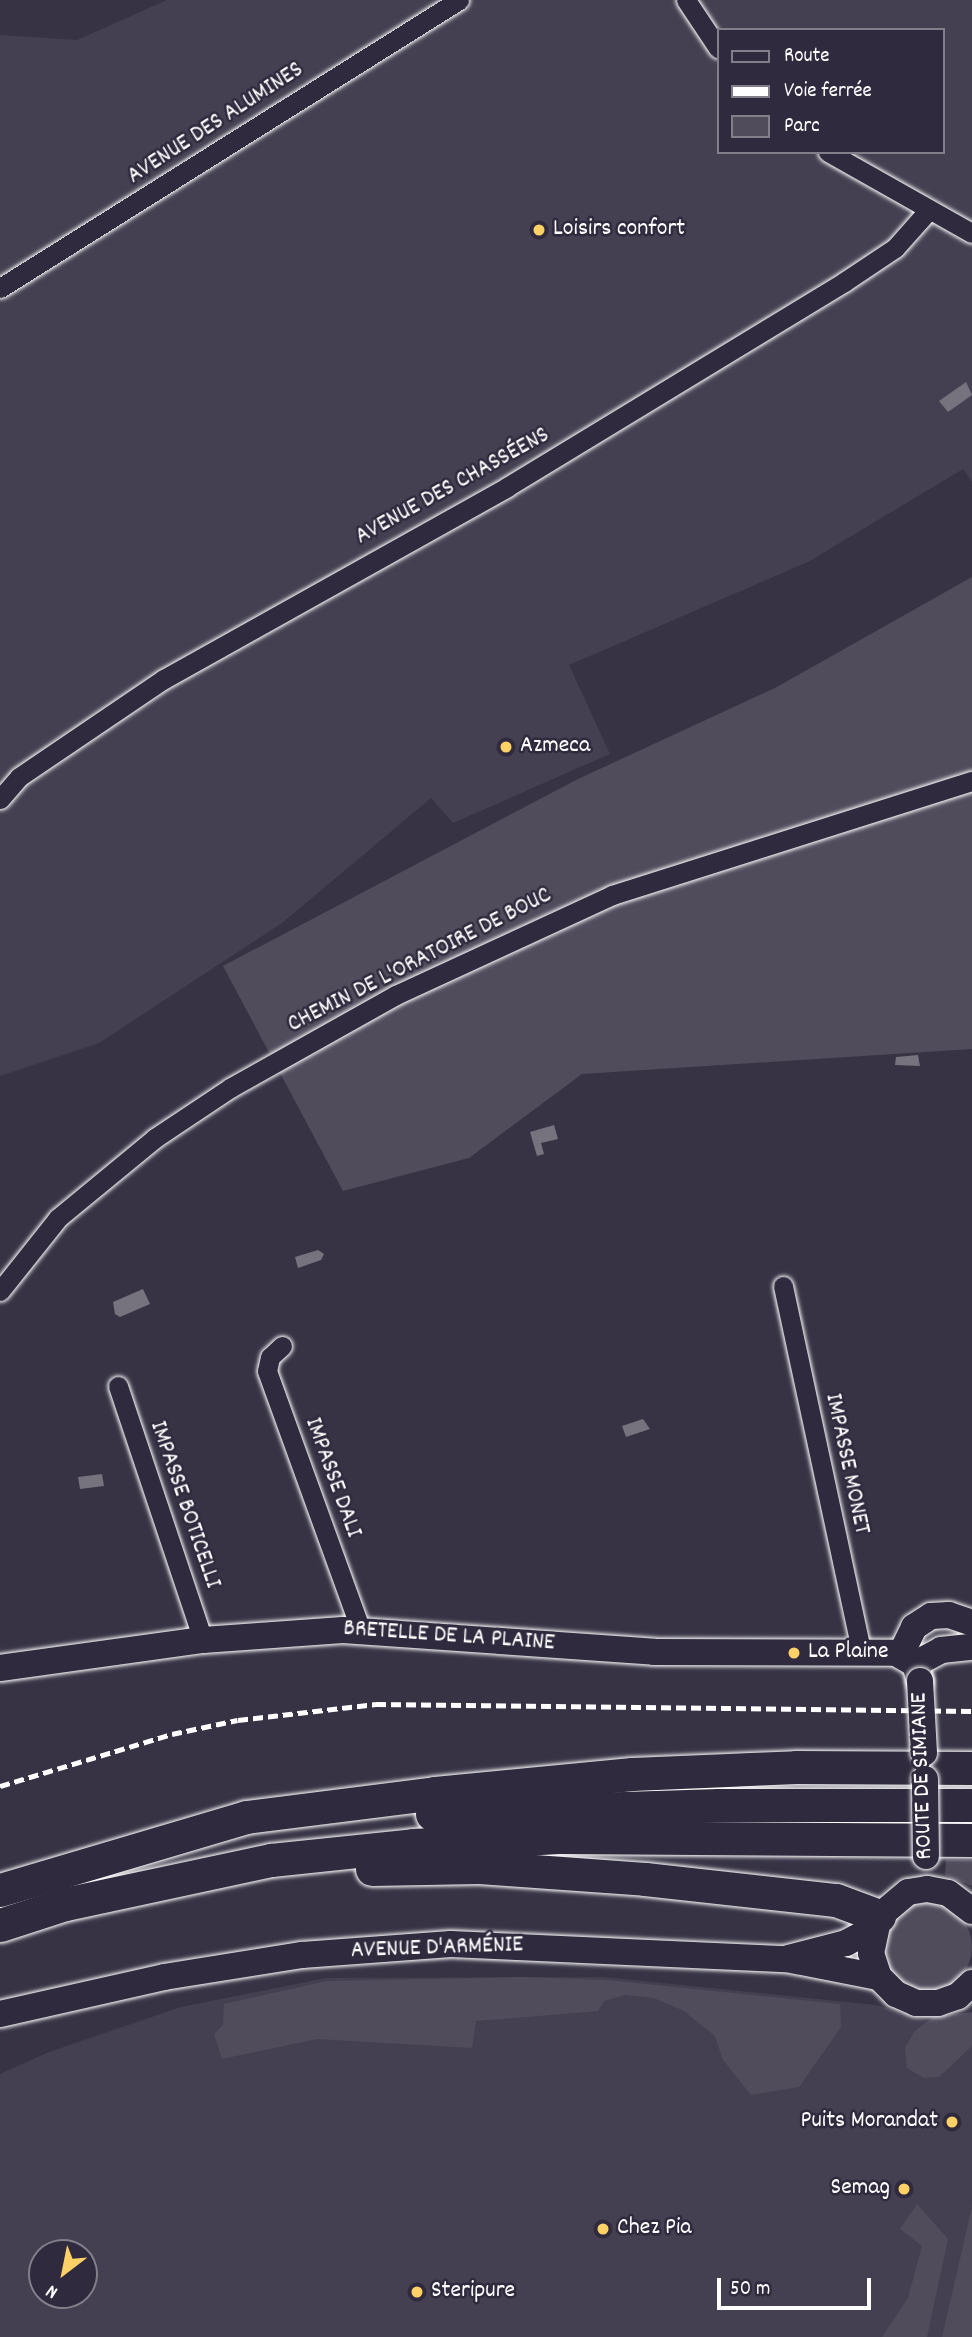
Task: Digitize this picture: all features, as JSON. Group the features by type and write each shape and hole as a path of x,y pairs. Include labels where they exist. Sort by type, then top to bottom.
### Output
{"highway":[{"path":"0,1890 246,1817 435,1793 632,1774 796,1767 972,1768"},
{"path":"122,1853 388,1815 719,1805 972,1805"},
{"path":"0,1925 65,1904 271,1860 414,1844 559,1837 972,1840"},
{"path":"160,1882 384,1868 479,1867 836,1900 877,1922"}],"main road":[{"path":"912,1666 914,1627 930,1616 949,1615 972,1623"},
{"name":"BRETELLE DE LA PLAINE","path":"0,1668 203,1640 361,1630 654,1652 862,1653 912,1666"},
{"name":"ROUTE DE SIMIANE","path":"927,1889 925,1767 912,1666 941,1650 972,1647"},
{"path":"927,1889 948,1893 972,1911"},
{"name":"AVENUE D'ARMÉNIE","path":"786,1959 846,1942 877,1922 900,1897 927,1889"},
{"path":"877,1922 871,1953 879,1977 896,1994 916,2003 938,2003 967,1991"},
{"name":"AVENUE D'ARMÉNIE","path":"0,2014 164,1977 302,1955 451,1944 786,1959 879,1977"},
{"name":"AVENUE D'ARMÉNIE","path":"0,2032 91,1995"}],"street":[{"name":"AVENUE DES ALUMINES","path":"0,288 459,0"},
{"path":"686,0 716,45"},
{"path":"831,154 927,212 972,233"},
{"name":"AVENUE DES CHASSÉENS","path":"2,794 19,777 75,737 186,666 507,487 844,282 895,248 927,212"},
{"name":"CHEMIN DE L'ORATOIRE DE BOUC","path":"0,1292 58,1218 155,1138 230,1088 396,995 612,895 972,781"},
{"name":"IMPASSE MONET","path":"783,1286 862,1653"},
{"name":"IMPASSE DALI","path":"282,1346 270,1357 267,1371 361,1630"},
{"name":"IMPASSE BOTICELLI","path":"118,1386 203,1640"}],"shaded area":[{"path":"167,0 972,0 972,482 963,469 808,562 569,665 610,754 453,823 431,798 282,923 99,1043 0,1076 0,35 77,40"},
{"path":"966,382 972,395 948,412 939,401"},
{"path":"918,1055 920,1066 895,1065 896,1057"},
{"path":"554,1125 558,1139 541,1143 544,1154 537,1156 530,1132"},
{"path":"318,1250 324,1254 321,1260 298,1268 295,1257"},
{"path":"143,1289 150,1304 120,1317 115,1314 113,1302"},
{"path":"643,1419 650,1429 626,1437 622,1426"},
{"path":"102,1474 104,1486 80,1489 78,1477"},
{"path":"604,1977 876,2005 972,2034 972,2337 0,2337 0,2074 49,2052 181,2007 326,1978"}],"green space":[{"path":"972,577 972,1049 582,1074 469,1158 343,1191 223,966 578,779 775,688"},
{"path":"946,1860 972,1860 972,1886 945,1875"},
{"path":"928,1903 953,1910 965,1922 972,1947 965,1972 953,1984 928,1991 903,1984 891,1972 884,1947 891,1922 903,1910"},
{"path":"522,1977 607,1980 840,2004 841,2027 799,2087 751,2095 723,2060 715,2036 684,2011 654,1998 625,1995 604,2001 598,2011 476,2021 472,2048 317,2039 222,2059 214,2034 223,2025 224,2004 327,1981"},
{"path":"972,2012 972,2046 939,2077 924,2078 907,2068 905,2048 914,2032 933,2017"},
{"path":"917,2204 948,2239 927,2337 882,2337 908,2298 922,2246 900,2229"},
{"path":"972,2206 972,2337 942,2337 961,2255"}],"railway":[{"path":"0,1786 172,1734 238,1720 376,1704 972,1711"}],"place":[{"name":"Loisirs confort","path":"539,230"},
{"name":"Azmeca","path":"506,747"},
{"name":"La Plaine","path":"794,1653"},
{"name":"Puits Morandat","path":"952,2122"},
{"name":"Semag","path":"904,2189"},
{"name":"Chez Pia","path":"603,2229"},
{"name":"Steripure","path":"417,2292"}]}
